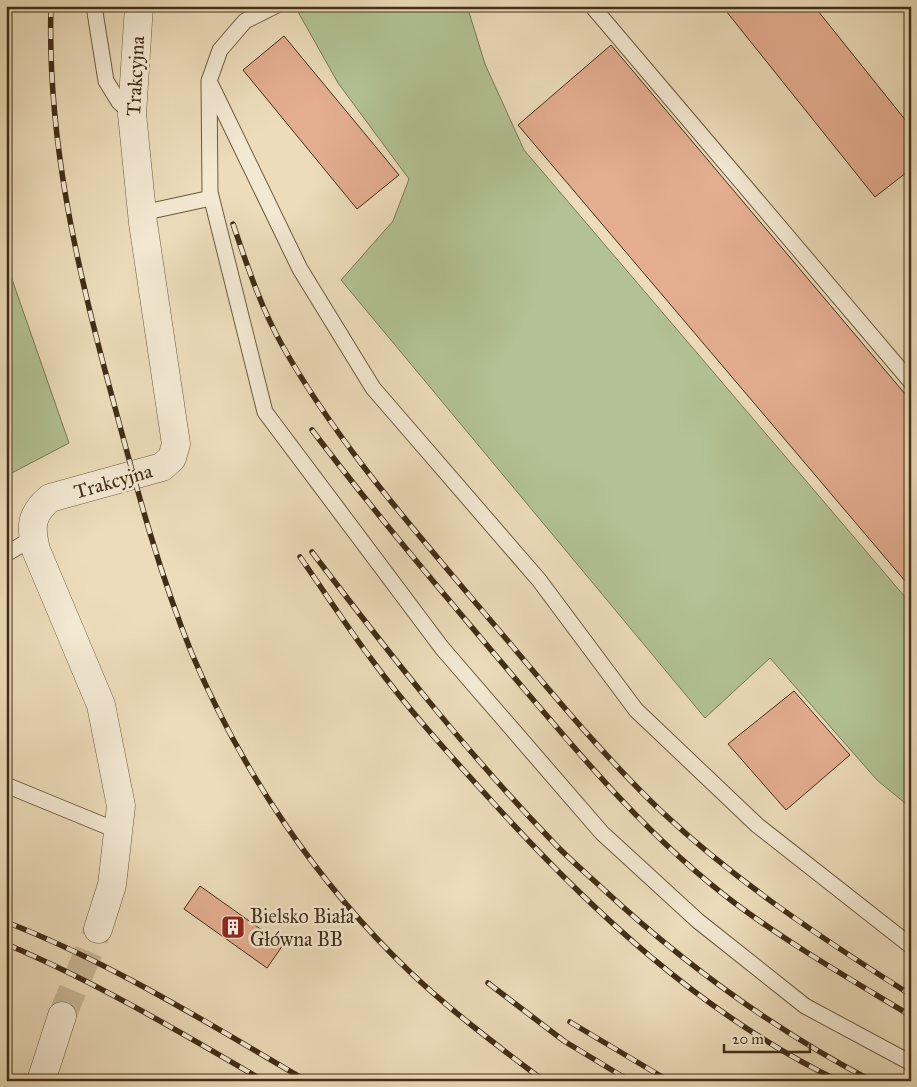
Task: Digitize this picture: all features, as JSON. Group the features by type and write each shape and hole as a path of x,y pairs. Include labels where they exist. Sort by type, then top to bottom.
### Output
{"street":[{"name":"Trakcyjna","path":"98,928 112,886 121,806 101,705 33,538 32,524 38,508 50,498 162,467 172,458 176,444 142,213 132,114 139,6"},
{"path":"41,1081 62,1016"}],"lane":[{"path":"94,6 106,81 119,102 132,114"},
{"path":"275,6 245,21 220,50 209,81 211,198 265,412 442,648 602,833 698,921 805,1006 911,1063"},
{"path":"592,6 911,382"},
{"path":"209,81 300,269 373,388 539,580 636,710 757,825 911,946"},
{"path":"142,213 211,198"},
{"path":"6,554 33,538"},
{"path":"6,786 118,831"}],"green space":[{"path":"355,6 467,6 485,64 524,150 911,604 911,808 877,780 770,658 705,718 341,280 393,221 409,179 338,83 297,10"},
{"path":"6,262 69,443 6,476"}],"building":[{"path":"722,6 814,6 911,127 911,169 875,197"},
{"path":"284,36 399,175 357,209 243,70"},
{"path":"611,45 911,401 911,588 518,125"},
{"path":"794,691 850,755 786,810 728,744"},
{"name":"Bielsko Biała Główna BB","path":"200,886 283,945 267,968 184,909"}],"tunnel":[{"path":"62,1016 98,929"}],"railway":[{"path":"51,6 51,55 59,151 66,199 86,295 128,456 157,556 179,622 212,698 258,783 285,824 313,863 376,938 442,1001 544,1081"},
{"path":"233,224 255,286 274,331 325,413 397,509 542,682 613,762 662,812 691,838 782,909 911,995"},
{"path":"312,430 433,581 588,763 644,823 704,879 736,904 778,934 911,1016"},
{"path":"312,552 399,664 459,737 521,808 566,855 633,916 697,969 800,1040 872,1081"},
{"path":"300,557 385,678 488,797 566,879 650,956 694,991 740,1024 788,1054 839,1081"},
{"path":"6,922 45,938 122,975 197,1016 307,1081"},
{"path":"6,944 105,991 264,1081"},
{"path":"488,983 564,1041 630,1081"},
{"path":"570,1022 669,1081"}],"place":[{"name":"Bielsko Biała Główna BB","path":"233,927"}]}
